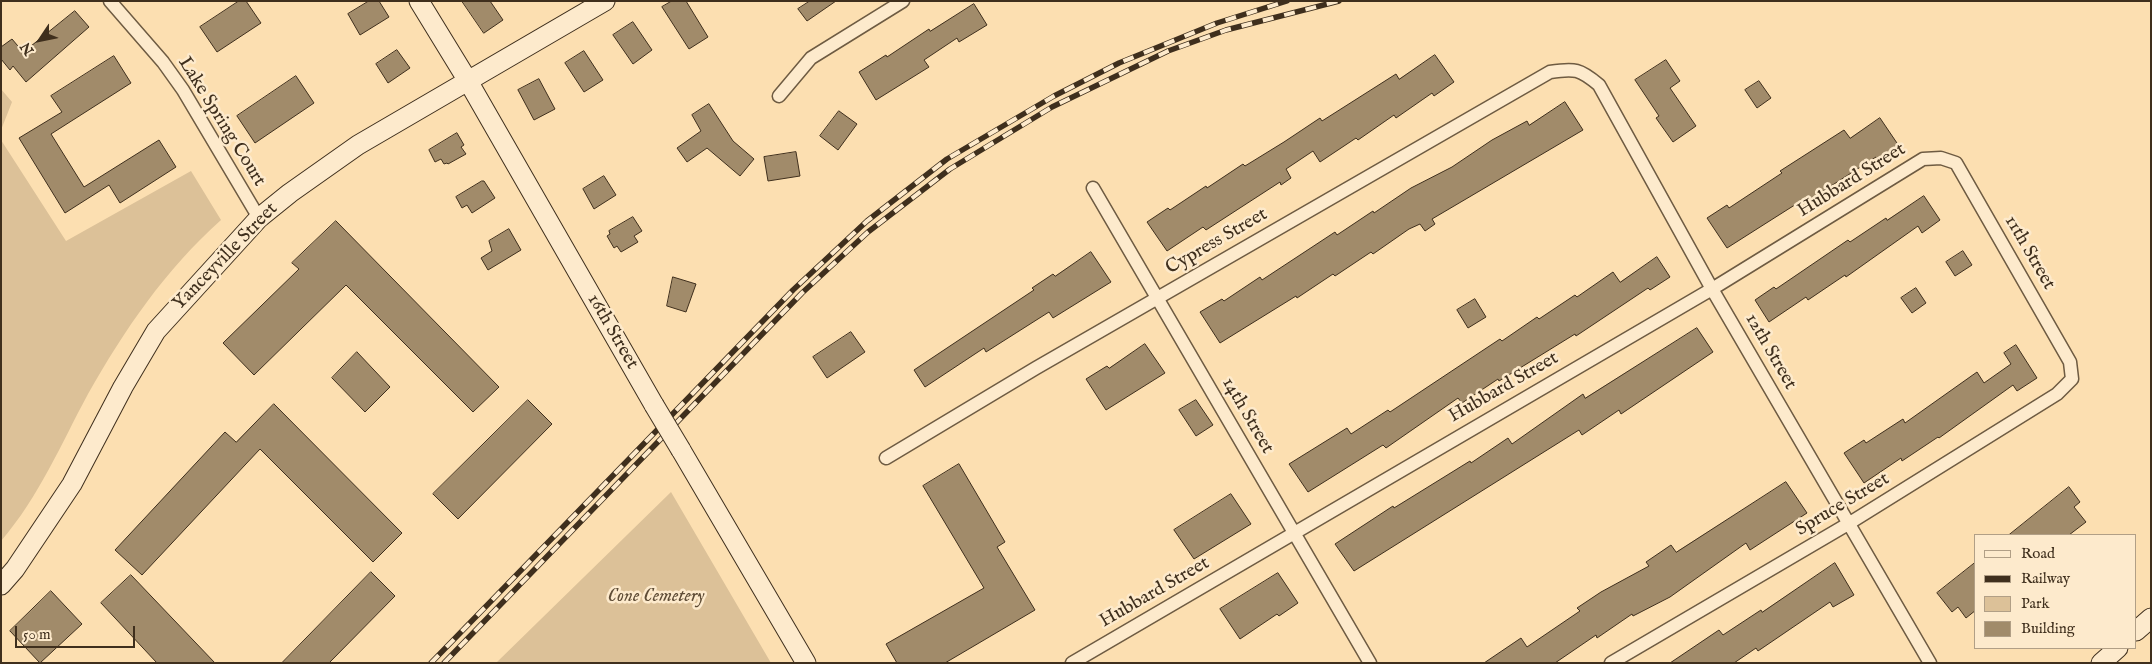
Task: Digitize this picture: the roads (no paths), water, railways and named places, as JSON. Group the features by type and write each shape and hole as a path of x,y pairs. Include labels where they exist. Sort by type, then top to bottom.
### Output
{"main road":[{"name":"16th Street","path":"419,1 468,81 654,405 806,663"},
{"name":"Yanceyville Street","path":"1,585 15,569 72,484 123,387 156,331 259,218 290,193 358,145 605,1"},
{"path":"2137,630 2151,618"},
{"path":"2101,663 2117,649"}],"street":[{"name":"Lake Spring Court","path":"110,1 163,62 183,90 259,218"},
{"path":"779,96 811,58 904,1"},
{"name":"12th Street","path":"1571,69 1584,72 1599,85 1712,289 1930,663"},
{"name":"Cypress Street","path":"886,458 1156,299 1550,72 1571,69"},
{"name":"Hubbard Street","path":"1072,663 1712,289 1923,159 1942,158 1956,163"},
{"name":"11th Street","path":"1956,163 2070,362"},
{"name":"14th Street","path":"1093,188 1370,663"},
{"name":"Spruce Street","path":"1611,663 1848,524 2057,394 2072,379 2070,362"}],"railway":[{"path":"431,663 793,290 867,221 947,159 1054,96 1119,63 1217,23 1287,1"},
{"path":"444,663 802,293 868,232 950,169 1052,107 1168,51 1226,30 1339,1"}],"park label":[{"name":"Cone Cemetery","path":"656,597"}]}
